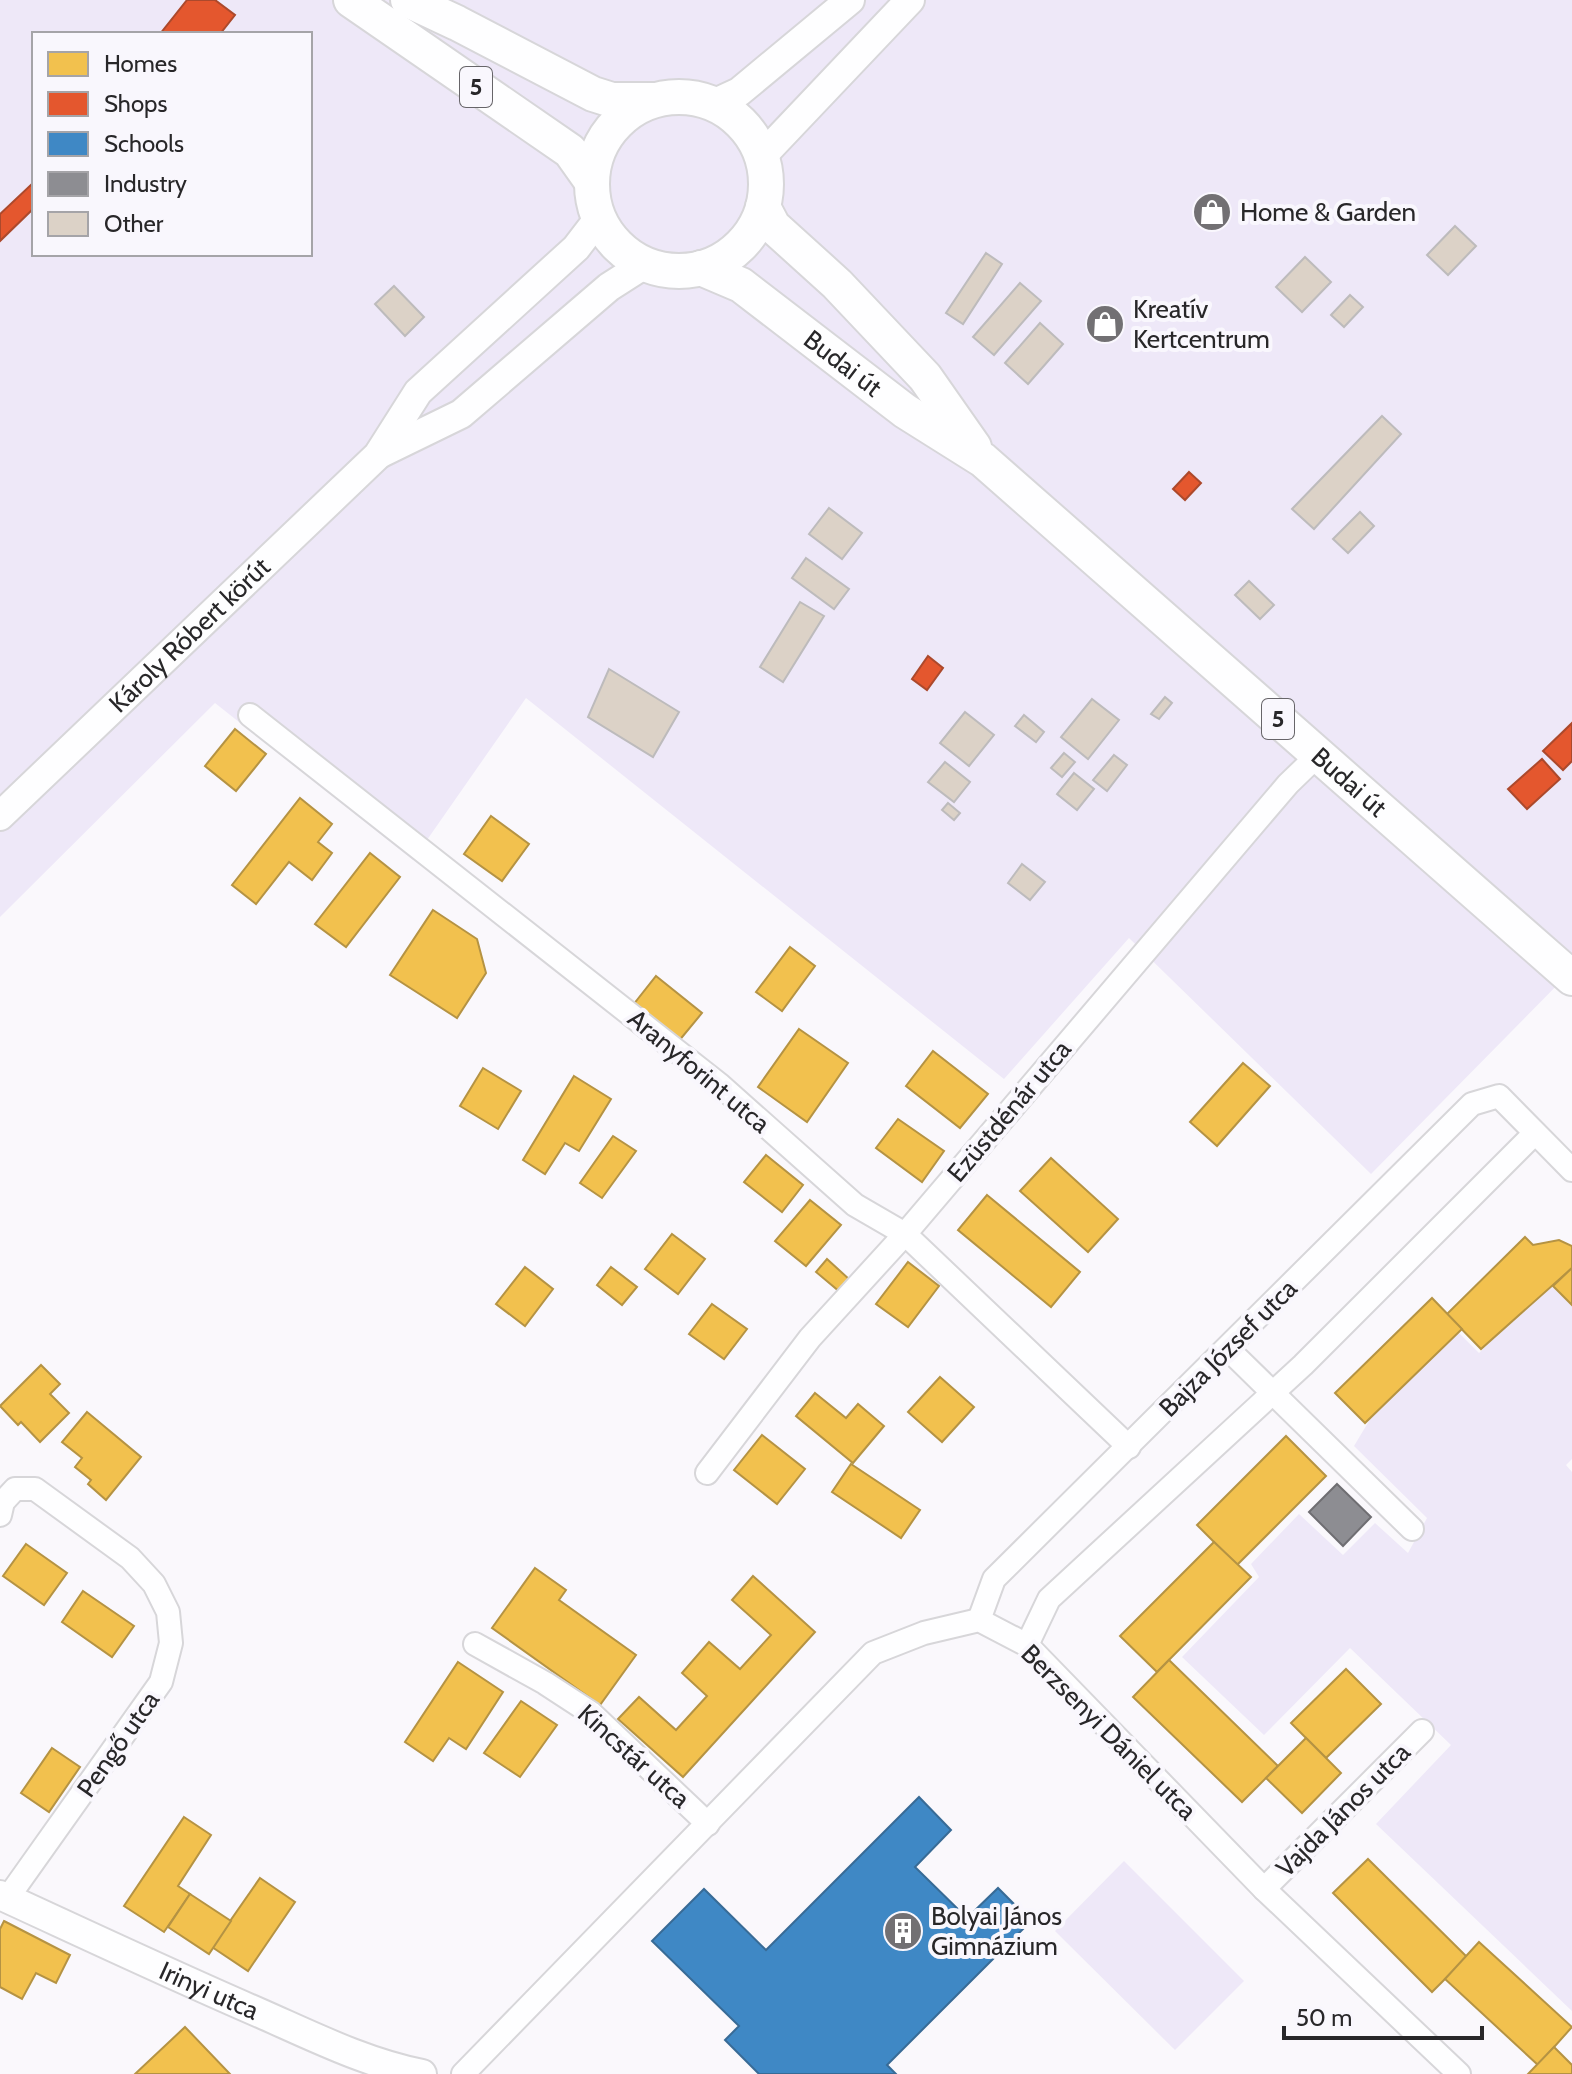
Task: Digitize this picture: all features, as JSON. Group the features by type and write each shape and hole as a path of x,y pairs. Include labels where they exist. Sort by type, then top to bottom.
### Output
{"main road":[{"name":"5","path":"351,0 570,151 592,182"},
{"name":"5","path":"408,0 593,94 612,100 694,98 713,104 743,125 762,156 766,181 763,207 750,234 740,246 715,263 701,268 673,271 645,264 618,245 599,218 593,200 594,164 609,131 622,118 653,100"},
{"name":"Budai út","path":"763,207 773,226 837,284 925,377 983,460"},
{"name":"Budai út","path":"701,268 741,285 905,411 983,460 1572,978"}],"street":[{"path":"713,104 739,92 850,0"},
{"path":"762,156 910,0"},
{"name":"Károly Róbert körút","path":"0,816 378,455 418,392 576,248 599,218"},
{"name":"Károly Róbert körút","path":"378,455 461,414 609,287 645,264"},
{"name":"Aranyforint utca","path":"250,715 720,1085 855,1205 905,1234 1129,1447"},
{"name":"Ezüstdénár utca","path":"707,1473 810,1338 905,1234 1288,784 1318,755"},
{"name":"Bajza József utca","path":"979,1620 994,1579 1472,1104 1499,1096 1535,1133"},
{"path":"1027,1645 1049,1599 1273,1393 1535,1133 1572,1170"},
{"path":"1228,1349 1412,1529"},
{"name":"Pengő utca","path":"0,1515 3,1502 15,1489 35,1489 130,1558 154,1584 168,1612 171,1643 161,1682 4,1897"},
{"path":"463,2074 873,1653 924,1633 979,1620"},
{"name":"Berzsenyi Dániel utca","path":"979,1620 1027,1645 1264,1889 1459,2074"},
{"name":"Kincstár utca","path":"475,1644 591,1713 708,1824"},
{"name":"Vajda János utca","path":"1264,1889 1422,1731"},
{"name":"Irinyi utca","path":"4,1897 333,2045 393,2068 422,2074"}],"shaded area":[{"path":"0,0 1572,0 1572,970 1371,1174 1129,938 1004,1079 526,698 413,860 215,703 0,917"},
{"path":"1553,1281 1572,1300 1572,1459 1566,1465 1572,1472 1572,2011 1376,1824 1451,1745 1350,1648 1264,1735 1182,1657 1259,1577 1251,1564 1299,1514 1343,1555 1375,1523 1408,1553 1427,1518 1354,1446 1372,1416 1458,1332 1479,1353"},
{"path":"1124,1861 1244,1981 1175,2050 1055,1931"}],"building: Homes":[{"path":"235,729 266,754 236,791 205,766"},
{"path":"300,798 332,824 318,842 332,853 312,880 289,862 256,904 232,885"},
{"path":"491,816 529,844 502,881 464,854"},
{"path":"370,853 400,877 346,947 315,924"},
{"path":"433,910 477,939 486,973 457,1018 390,975"},
{"path":"790,947 815,966 782,1011 756,992"},
{"path":"656,976 702,1013 678,1042 633,1005"},
{"path":"799,1029 848,1063 807,1122 758,1087"},
{"path":"933,1051 988,1094 960,1128 906,1086"},
{"path":"1243,1063 1270,1086 1217,1146 1190,1122"},
{"path":"483,1068 521,1091 498,1129 460,1106"},
{"path":"574,1076 611,1099 579,1151 565,1143 545,1174 523,1160"},
{"path":"898,1119 944,1151 922,1182 876,1148"},
{"path":"613,1136 636,1151 602,1198 580,1183"},
{"path":"766,1155 803,1185 782,1212 744,1182"},
{"path":"1051,1158 1118,1219 1088,1252 1020,1191"},
{"path":"987,1195 1080,1272 1051,1307 958,1230"},
{"path":"810,1200 841,1225 806,1266 775,1241"},
{"path":"672,1234 705,1259 678,1294 645,1269"},
{"path":"1525,1237 1533,1245 1559,1240 1572,1246 1572,1268 1481,1349 1447,1314"},
{"path":"827,1259 850,1280 840,1292 816,1272"},
{"path":"908,1262 939,1286 908,1327 876,1304"},
{"path":"525,1267 553,1289 525,1326 496,1304"},
{"path":"611,1267 637,1287 622,1305 597,1285"},
{"path":"1572,1268 1572,1305 1553,1286"},
{"path":"1432,1298 1462,1329 1365,1423 1335,1393"},
{"path":"712,1304 747,1329 724,1359 689,1334"},
{"path":"41,1365 60,1384 50,1394 69,1413 40,1442 0,1406"},
{"path":"940,1377 974,1407 942,1442 908,1412"},
{"path":"815,1393 846,1418 858,1404 884,1426 853,1463 796,1416"},
{"path":"87,1412 141,1457 106,1500 88,1484 91,1480 75,1467 82,1458 62,1442"},
{"path":"762,1435 805,1469 777,1504 734,1470"},
{"path":"1286,1436 1326,1476 1237,1565 1197,1525"},
{"path":"851,1464 920,1510 901,1538 832,1492"},
{"path":"1214,1542 1251,1577 1157,1672 1120,1636"},
{"path":"26,1544 67,1573 44,1605 3,1576"},
{"path":"535,1568 566,1590 559,1600 636,1655 600,1705 492,1628"},
{"path":"753,1576 815,1632 683,1777 618,1719 639,1697 676,1730 707,1696 682,1673 709,1642 740,1669 771,1635 732,1600"},
{"path":"83,1591 134,1626 112,1657 62,1622"},
{"path":"1169,1660 1278,1766 1242,1802 1133,1697"},
{"path":"458,1662 503,1692 466,1749 449,1738 433,1761 405,1742"},
{"path":"1346,1669 1381,1704 1326,1758 1291,1723"},
{"path":"521,1701 557,1725 520,1777 484,1753"},
{"path":"1306,1738 1341,1773 1302,1813 1266,1778"},
{"path":"52,1748 80,1767 49,1812 21,1793"},
{"path":"184,1817 211,1835 178,1886 190,1894 164,1932 124,1906"},
{"path":"1368,1859 1467,1957 1432,1992 1333,1893"},
{"path":"260,1878 295,1902 248,1971 212,1947"},
{"path":"190,1894 231,1921 209,1954 168,1927"},
{"path":"4,1921 70,1955 56,1983 36,1973 22,1999 0,1987 0,1929"},
{"path":"1479,1942 1572,2027 1538,2065 1445,1979"},
{"path":"185,2027 230,2074 135,2074"},
{"path":"1554,2047 1572,2065 1572,2074 1528,2074"}],"building: Shops":[{"path":"187,0 215,0 235,15 222,32 162,32"},
{"path":"32,184 32,210 0,241 0,214"},
{"path":"1189,472 1201,483 1185,500 1173,489"},
{"path":"928,656 943,668 927,690 912,679"},
{"path":"1572,723 1572,761 1563,770 1543,751"},
{"path":"1542,759 1560,779 1527,809 1508,789"}],"building: Schools":[{"name":"Bolyai János Gimnázium","path":"919,1797 951,1830 915,1867 967,1918 998,1888 1031,1921 887,2065 896,2074 759,2074 725,2040 739,2026 652,1941 704,1889 766,1950"}],"building: Industry":[{"path":"1337,1484 1371,1517 1343,1546 1309,1512"}],"building: Other":[{"path":"1455,226 1476,246 1448,275 1427,255"},
{"path":"986,253 1002,264 963,324 946,313"},
{"path":"1305,257 1331,282 1302,312 1276,287"},
{"path":"1020,283 1041,301 994,355 973,337"},
{"path":"394,286 424,317 405,336 375,304"},
{"path":"1350,295 1363,307 1344,327 1331,315"},
{"path":"1040,323 1063,344 1028,384 1005,363"},
{"path":"1382,416 1401,434 1314,529 1292,509"},
{"path":"829,508 862,533 842,559 809,534"},
{"path":"1360,512 1374,526 1348,553 1333,539"},
{"path":"806,558 849,589 834,609 792,578"},
{"path":"1249,581 1274,605 1260,619 1235,595"},
{"path":"800,602 824,616 783,682 760,667"},
{"path":"609,669 679,712 653,757 588,717"},
{"path":"1165,697 1172,703 1159,719 1151,714"},
{"path":"1092,699 1119,720 1088,759 1061,737"},
{"path":"965,712 994,735 969,766 940,743"},
{"path":"1024,715 1044,732 1036,742 1015,726"},
{"path":"1064,753 1075,762 1062,777 1051,768"},
{"path":"1114,755 1127,765 1107,791 1093,780"},
{"path":"945,762 970,782 954,802 928,782"},
{"path":"1074,773 1094,789 1077,810 1057,794"},
{"path":"948,803 960,813 954,820 942,810"},
{"path":"1022,864 1045,882 1030,900 1008,883"}],"place":[{"name":"Home & Garden","path":"1212,212"},
{"name":"Kreatív Kertcentrum","path":"1105,324"},
{"name":"Bolyai János Gimnázium","path":"903,1931"}]}
